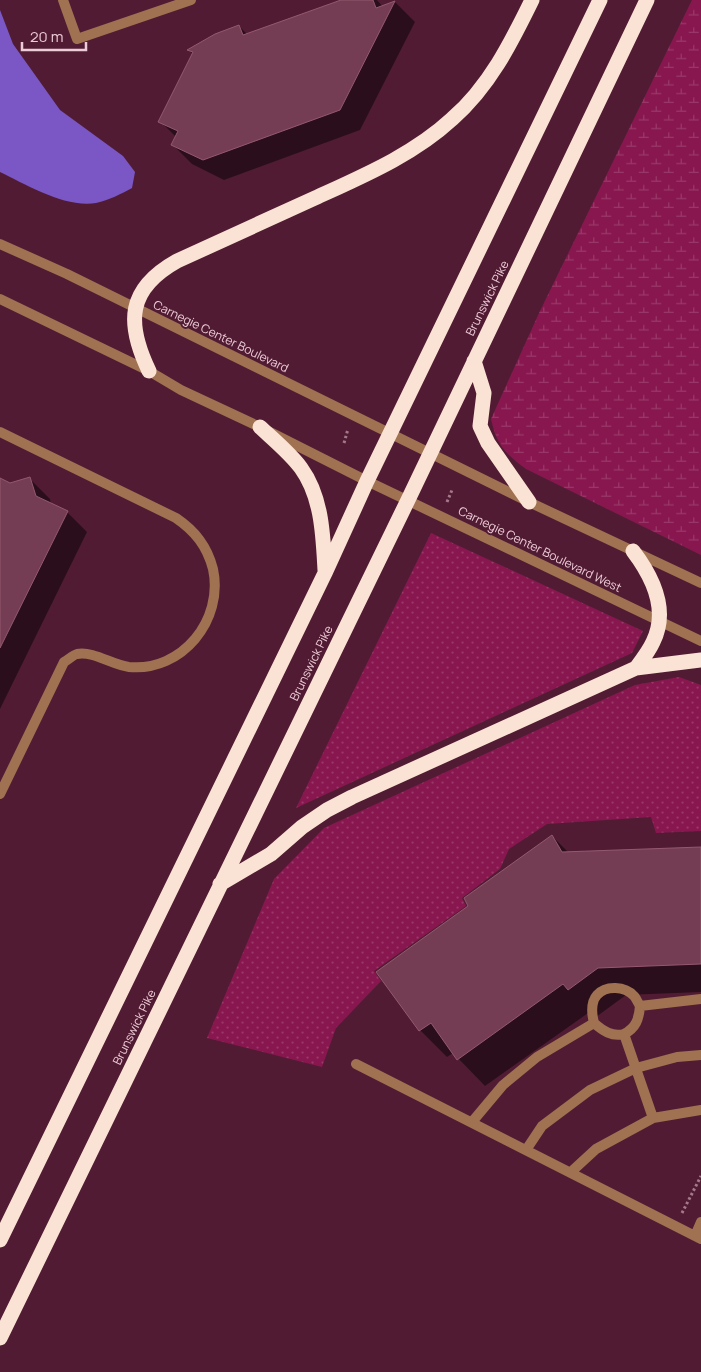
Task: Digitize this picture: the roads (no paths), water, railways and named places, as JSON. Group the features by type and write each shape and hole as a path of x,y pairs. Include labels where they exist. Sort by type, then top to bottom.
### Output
{"highway":[{"path":"149,371 136,334 134,307 148,282 161,270 176,261 380,168 423,142 453,119 478,92 508,49 532,0"},
{"path":"0,1240 326,571 367,481 600,0"},
{"name":"Brunswick Pike","path":"0,1338 408,500 647,0"},
{"path":"474,361 484,393 480,426 488,443 529,502"},
{"path":"260,426 301,468 312,489 323,530 326,571"},
{"path":"633,551 646,568 656,592 659,606 659,620 654,641 636,668"},
{"path":"220,884 271,854 302,827 327,810 352,797 636,668 701,660"}],"street":[{"path":"63,0 77,39 191,0"},
{"name":"Carnegie Center Boulevard","path":"0,244 134,307 430,454"},
{"path":"0,299 149,371 181,390 260,426 367,481"},
{"path":"0,432 176,518 187,526 198,536 206,550 215,578 215,594 213,608 207,624 184,651 166,660 148,666 129,667 110,663 89,654 76,654 64,662 0,794"},
{"path":"430,454 701,582"},
{"name":"Carnegie Center Boulevard West","path":"367,481 701,641"},
{"path":"615,988 626,990 634,996 640,1006 639,1018 630,1030 624,1034 617,1036 607,1033 594,1023 593,1003 597,995 605,990 615,988"},
{"path":"640,1006 701,1000"},
{"path":"472,1122 503,1085 537,1057 594,1023"},
{"path":"624,1034 653,1118"},
{"path":"526,1150 542,1126 590,1090 636,1068 677,1057 701,1055"},
{"path":"356,1064 698,1237 701,1222"},
{"path":"571,1172 596,1149 653,1118 701,1110"}]}
